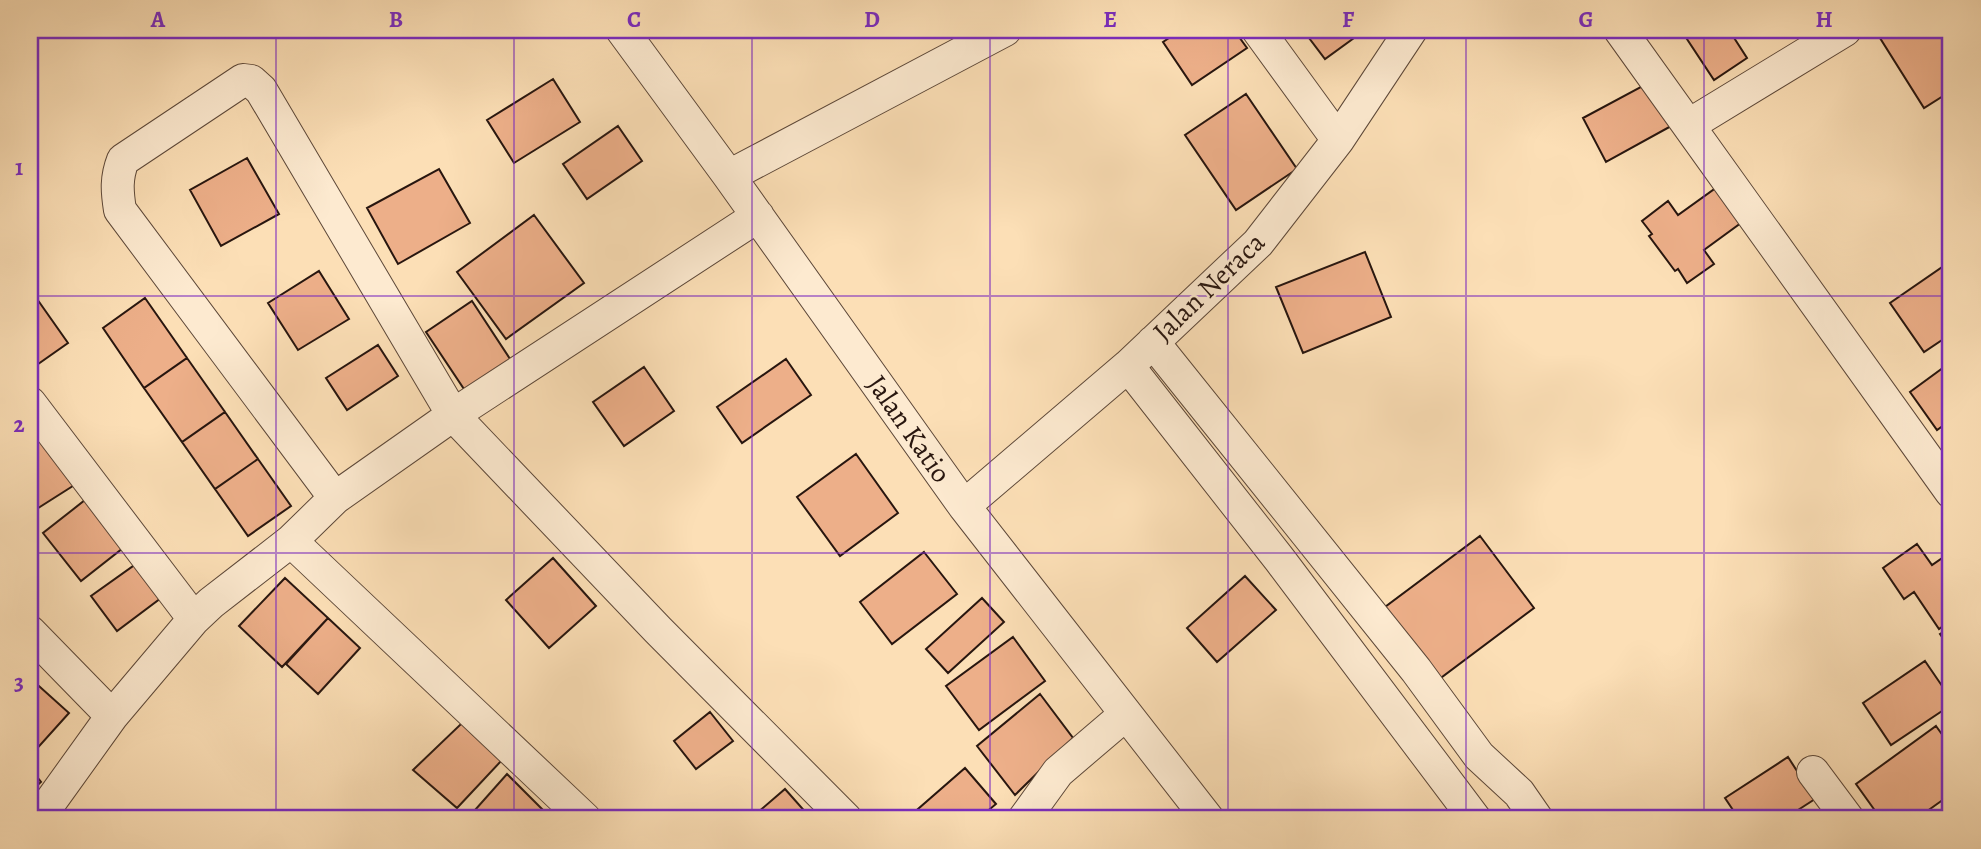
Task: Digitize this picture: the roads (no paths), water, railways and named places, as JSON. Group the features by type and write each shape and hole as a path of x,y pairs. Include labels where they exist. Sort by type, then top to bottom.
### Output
{"street":[{"name":"Jalan Katio","path":"622,30 964,506 1208,819"},
{"path":"729,176 1005,30"},
{"path":"1258,30 1338,140"},
{"name":"Jalan Neraca","path":"964,506 1128,366 1258,243 1338,140 1411,30"},
{"path":"1620,30 1951,492"},
{"path":"1689,125 1845,30"},
{"path":"335,498 120,209 118,173 123,160 243,80 255,84 453,415 658,630 846,819"},
{"path":"38,819 112,716 194,619 291,541 335,498 453,415 758,216"},
{"path":"1153,342 1416,670 1479,756 1519,793 1537,819"},
{"path":"1128,366 1280,560 1475,819"},
{"path":"30,403 194,619"},
{"path":"1280,560 1311,537"},
{"path":"291,541 585,819"},
{"path":"30,632 112,716"},
{"path":"1024,819 1058,772 1126,714"},
{"path":"1813,772 1849,819"},
{"path":"1491,819 1519,793"}]}
